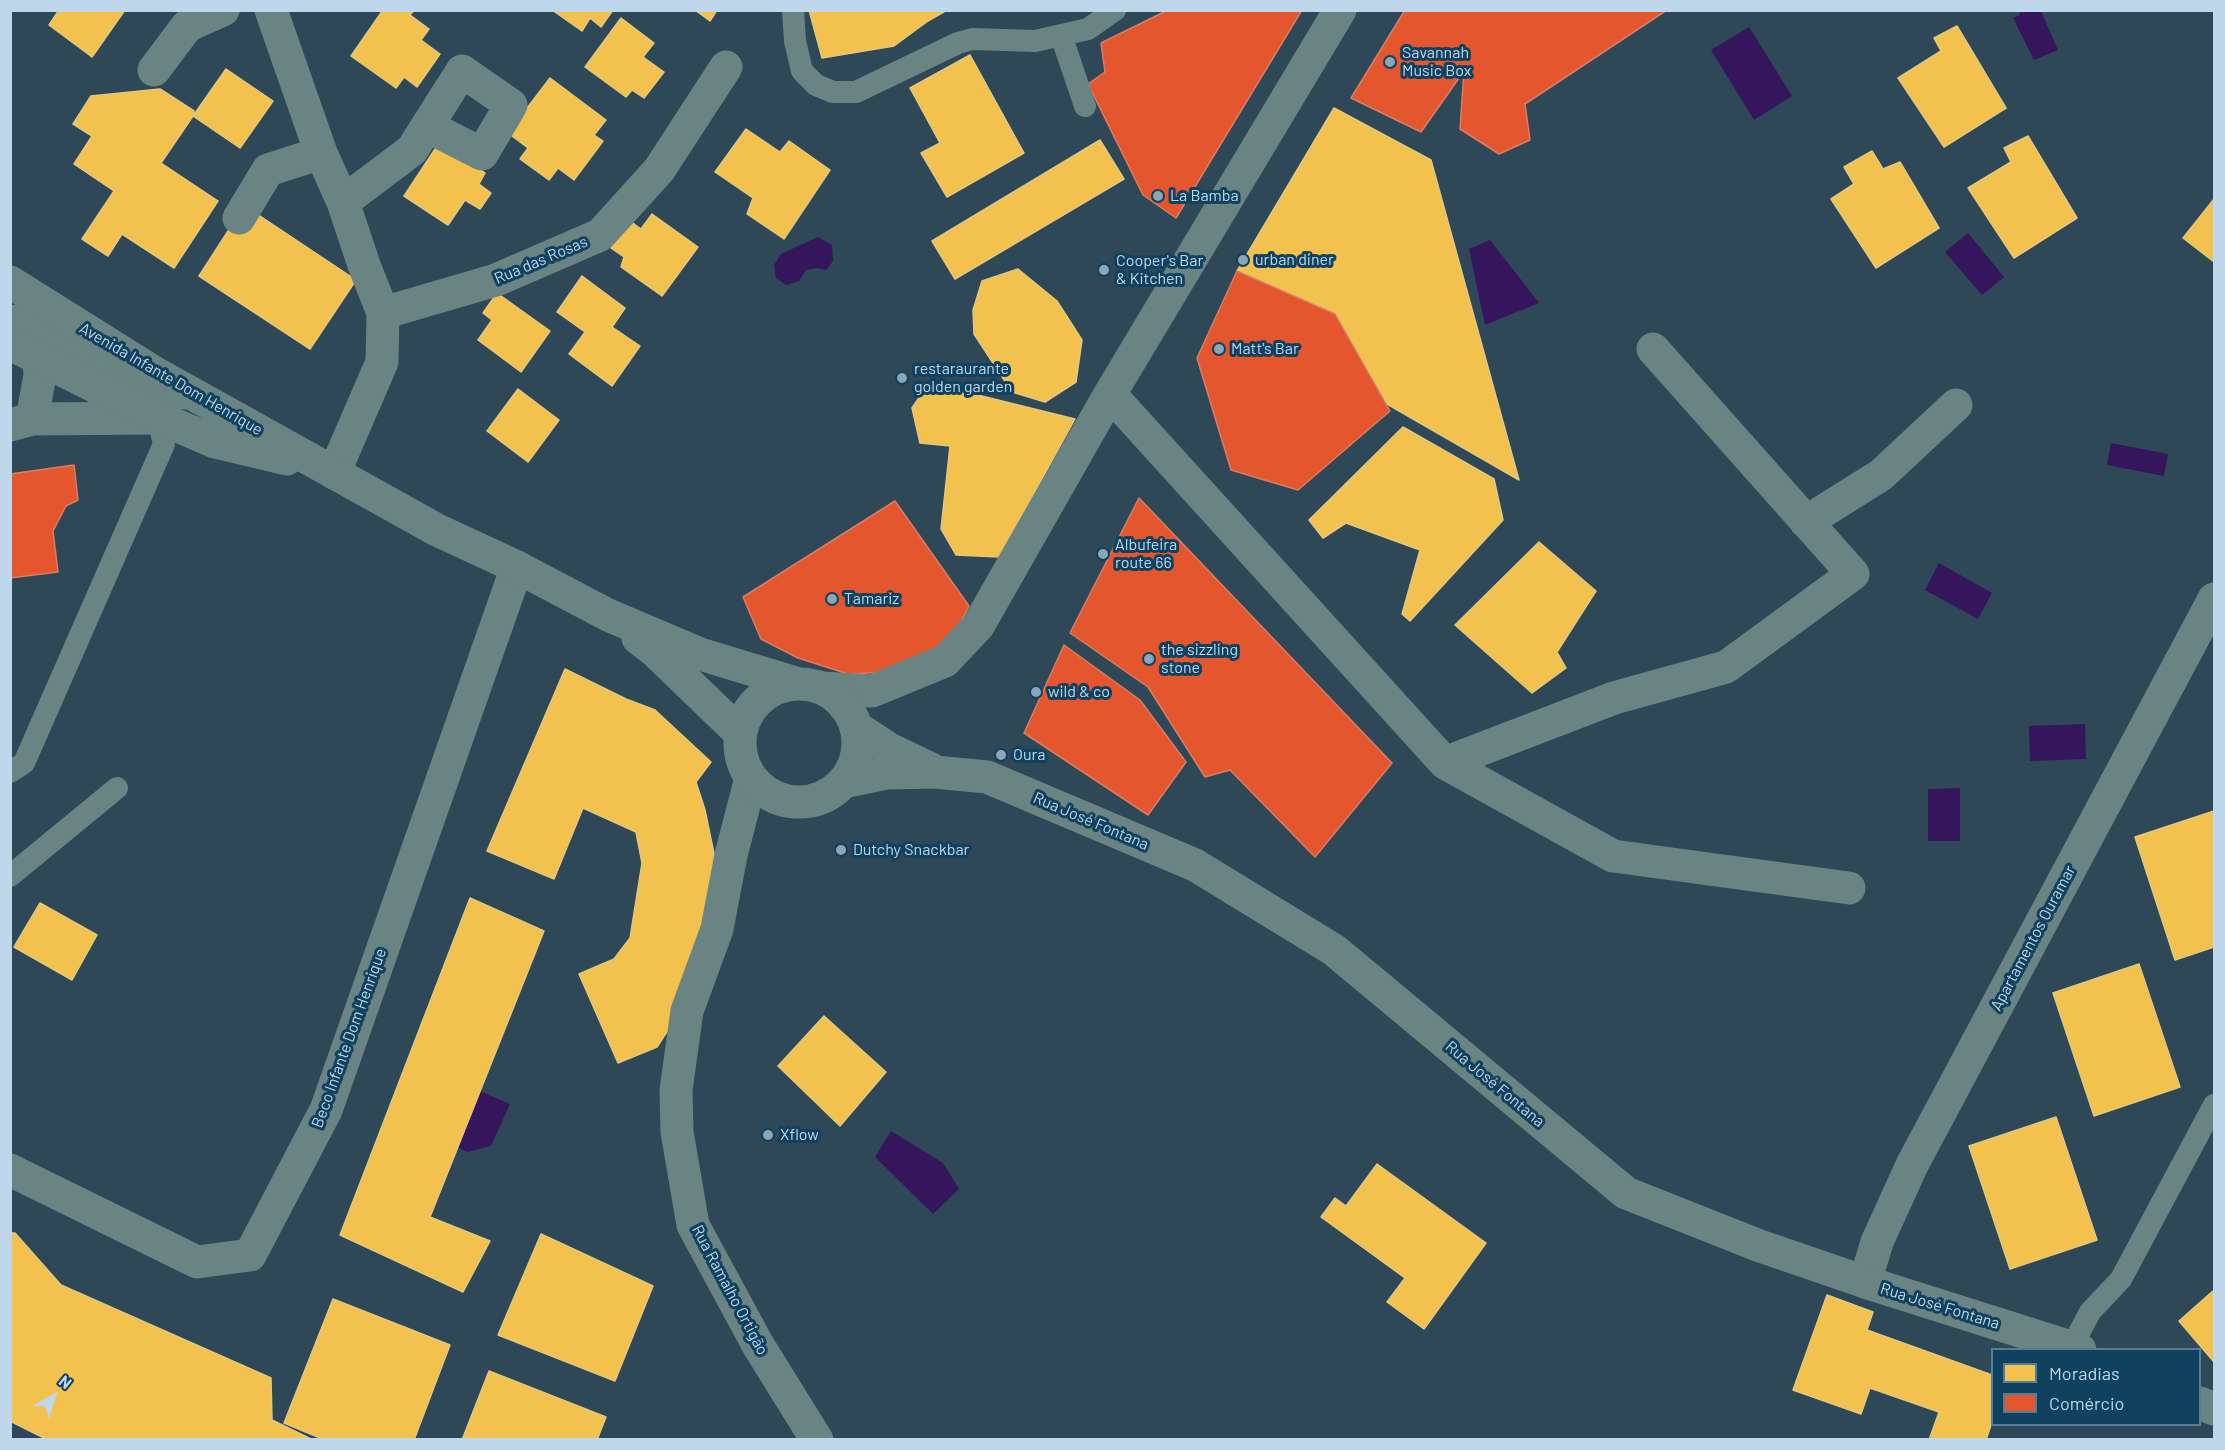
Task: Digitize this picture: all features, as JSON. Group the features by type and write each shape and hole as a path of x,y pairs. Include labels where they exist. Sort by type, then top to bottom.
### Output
{"street":[{"path":"154,70 187,26 223,10"},
{"path":"271,10 321,153 343,202 383,313 382,362 334,473"},
{"path":"809,686 836,697 848,710 856,726 858,746 854,765 843,782 832,792 818,798 800,801 781,799 764,791 751,778 743,764 740,733 747,714 759,698 776,688 809,686 872,691 945,661 978,626 1110,394 1340,10"},
{"name":"Rua das Rosas","path":"383,313 496,280 600,235 659,170 726,67"},
{"path":"343,202 412,150 427,126"},
{"path":"239,218 268,170 321,153"},
{"name":"Avenida Infante Dom Henrique","path":"10,282 155,373 437,530 517,567 608,615 700,654 809,686"},
{"path":"17,333 69,346 151,389 194,395"},
{"path":"17,333 40,375 21,422 158,418"},
{"name":"Avenida Infante Dom Henrique","path":"17,333 158,418 215,442 277,456 334,473"},
{"path":"1445,763 1614,698 1726,667 1853,574 1653,349"},
{"path":"1110,394 1445,763 1612,856 1849,888"},
{"path":"1806,522 1881,475 1956,405"},
{"name":"Beco Infante Dom Henrique","path":"10,1170 197,1262 250,1255 326,1110 517,567"},
{"name":"Apartamentos Ouramar","path":"1865,1282 1877,1242 1912,1165 2214,599"},
{"name":"Avenida Infante Dom Henrique","path":"608,615 656,652 740,733"},
{"name":"Rua José Fontana","path":"856,726 891,750 935,772"},
{"name":"Rua José Fontana","path":"843,782 886,773 935,772 987,777 1195,865 1334,950 1626,1193 1760,1246 1865,1282 2076,1348"},
{"name":"Rua Ramalho Ortigão","path":"751,778 731,855 717,929 687,1011 675,1090 677,1132 693,1225 758,1345 817,1440"}],"lane":[{"path":"793,10 795,41 802,71 816,85 833,92 856,92 965,41 972,39 1035,41 1088,29 1115,10"},
{"path":"1061,35 1085,106"},
{"path":"10,772 24,763 164,444 158,418"},
{"path":"10,876 117,788"},
{"path":"2076,1348 2090,1312 2121,1279 2214,1104"}],"shaded area":[{"path":"2020,11 2041,11 2058,50 2034,60 2013,18 2020,15"},
{"path":"1749,27 1792,96 1754,120 1711,50"},
{"path":"1968,233 2004,277 1982,295 1945,252"},
{"path":"818,237 832,245 833,261 826,270 817,268 806,270 799,281 786,285 776,278 774,265 781,254"},
{"path":"1490,240 1539,303 1485,325 1469,249"},
{"path":"2111,443 2168,454 2164,476 2107,465"},
{"path":"1939,563 1992,593 1978,619 1925,590"},
{"path":"2085,724 2086,759 2030,761 2029,726"},
{"path":"1960,788 1960,841 1928,841 1928,789"},
{"path":"468,1086 510,1104 491,1146 467,1152 444,1140"},
{"path":"891,1131 943,1163 959,1189 933,1214 875,1157"}],"building: Moradias":[{"path":"59,10 125,10 92,57 49,25"},
{"path":"383,10 414,10 410,15 429,29 421,40 440,54 417,87 404,77 396,88 351,56"},
{"path":"552,10 613,10 601,27 590,18 582,31"},
{"path":"695,10 717,10 710,21"},
{"path":"809,10 947,10 894,46 822,58"},
{"path":"621,18 654,43 643,57 664,72 644,98 632,90 626,97 585,67"},
{"path":"1957,26 2006,108 1944,147 1898,78 1941,51 1934,38"},
{"path":"970,55 1024,153 947,197 921,153 940,143 910,88"},
{"path":"226,69 273,101 240,148 193,116"},
{"path":"550,78 606,120 594,135 603,141 574,180 558,168 549,180 520,159 528,148 508,133"},
{"path":"160,89 194,111 193,116 161,163 218,201 174,268 122,234 108,256 82,239 114,191 74,164 92,136 73,124 91,96"},
{"path":"1334,108 1431,160 1519,480 1387,404 1335,314 1237,271"},
{"path":"746,129 780,152 789,141 830,170 784,239 747,214 753,198 715,172"},
{"path":"2028,136 2077,218 2014,258 1968,188 2011,162 2004,148"},
{"path":"1100,140 1124,179 955,279 932,241"},
{"path":"439,143 485,173 479,184 491,193 480,209 465,200 448,225 404,196"},
{"path":"1872,151 1883,169 1900,162 1939,228 1876,268 1831,199 1854,184 1844,167"},
{"path":"2214,199 2214,262 2183,238"},
{"path":"254,212 356,280 310,349 199,276 230,228"},
{"path":"652,214 698,247 662,296 621,267 624,257 611,248 630,221 641,229"},
{"path":"1018,269 1057,301 1082,340 1076,382 1045,402 1012,392 974,334 973,310 982,281"},
{"path":"582,276 625,308 612,327 640,346 612,386 569,354 585,332 557,312"},
{"path":"497,293 550,331 521,372 478,340 492,320 483,313"},
{"path":"929,383 1075,419 999,557 956,555 941,529 950,446 920,443 912,408"},
{"path":"518,389 559,420 528,462 487,431"},
{"path":"1403,427 1494,479 1503,520 1410,621 1402,614 1420,550 1346,523 1323,538 1309,520"},
{"path":"1539,542 1596,591 1557,652 1566,668 1532,693 1455,625"},
{"path":"565,669 626,699 655,710 711,762 696,782 705,810 718,873 676,1018 657,1047 618,1063 579,974 614,959 630,938 642,863 636,832 583,808 554,879 487,851"},
{"path":"2214,811 2214,947 2175,960 2135,837"},
{"path":"470,898 544,931 430,1217 490,1241 463,1292 340,1235"},
{"path":"40,903 97,935 72,980 14,947"},
{"path":"2139,964 2180,1087 2094,1116 2053,993"},
{"path":"824,1016 886,1072 840,1126 778,1066"},
{"path":"2056,1117 2097,1240 2010,1269 1969,1146"},
{"path":"1377,1164 1486,1243 1424,1329 1387,1302 1405,1278 1321,1217 1335,1198 1346,1206"},
{"path":"10,1233 15,1233 61,1285 271,1378 272,1420 313,1440 48,1440 10,1421"},
{"path":"541,1234 653,1286 615,1381 498,1335"},
{"path":"2214,1290 2214,1362 2179,1321"},
{"path":"1827,1295 1873,1312 1867,1330 1991,1375 1991,1425 1986,1440 1929,1440 1939,1412 1870,1388 1861,1414 1793,1390"},
{"path":"333,1299 450,1345 414,1440 325,1440 284,1423"},
{"path":"489,1371 606,1417 597,1440 462,1440"}],"building: Comércio":[{"path":"1168,10 1302,10 1176,218 1143,195 1088,84 1105,72 1101,43"},
{"path":"1405,10 1667,10 1525,104 1530,140 1499,154 1460,129 1464,71 1421,132 1351,98"},
{"path":"1237,271 1335,314 1390,411 1298,490 1231,470 1197,358"},
{"path":"74,465 78,500 66,506 53,531 58,572 10,578 10,474"},
{"path":"1139,498 1392,763 1315,857 1230,770 1205,777 1148,687 1070,633"},
{"path":"895,501 969,606 953,638 891,672 848,674 798,658 761,639 743,597"},
{"path":"1064,645 1140,700 1186,762 1148,815 1024,733"}],"place":[{"name":"Savannah Music Box","path":"1390,62"},
{"name":"La Bamba","path":"1158,196"},
{"name":"urban diner","path":"1243,260"},
{"name":"Cooper's Bar & Kitchen","path":"1104,270"},
{"name":"Matt's Bar","path":"1219,349"},
{"name":"restaraurante golden garden","path":"902,378"},
{"name":"Albufeira route 66","path":"1103,554"},
{"name":"Tamariz","path":"832,599"},
{"name":"the sizzling stone","path":"1149,659"},
{"name":"wild & co","path":"1036,692"},
{"name":"Oura","path":"1001,755"},
{"name":"Dutchy Snackbar","path":"841,850"},
{"name":"Xflow","path":"768,1135"}]}
